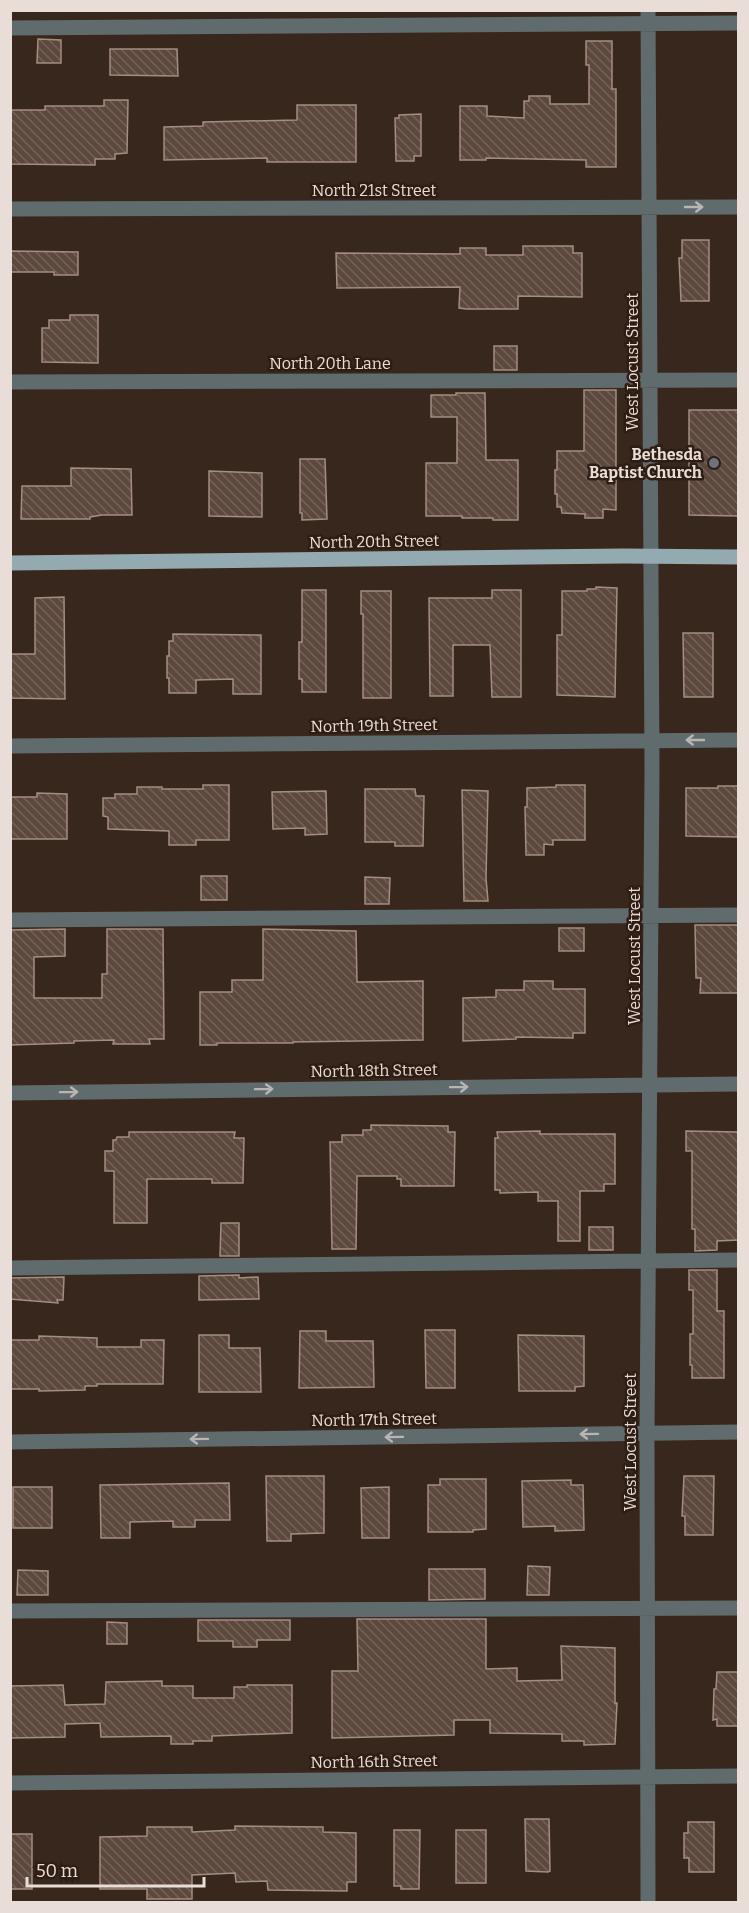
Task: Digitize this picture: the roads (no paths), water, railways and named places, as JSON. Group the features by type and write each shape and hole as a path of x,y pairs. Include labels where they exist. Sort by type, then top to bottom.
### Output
{"main road":[{"name":"North 20th Street","path":"10,563 738,557"}],"street":[{"path":"10,28 648,17 738,23"},
{"name":"West Locust Street","path":"648,17 652,741 647,1434 648,1902"},
{"name":"North 21st Street","path":"10,208 738,207"},
{"name":"North 20th Lane","path":"10,382 738,380"},
{"name":"North 19th Street","path":"10,746 738,740"},
{"path":"10,920 738,915"},
{"name":"North 18th Street","path":"10,1093 738,1084"},
{"path":"10,1268 738,1260"},
{"name":"North 17th Street","path":"10,1442 738,1432"},
{"path":"10,1611 738,1608"},
{"name":"North 16th Street","path":"10,1783 738,1776"}],"place":[{"name":"Bethesda Baptist Church","path":"714,463"}]}
